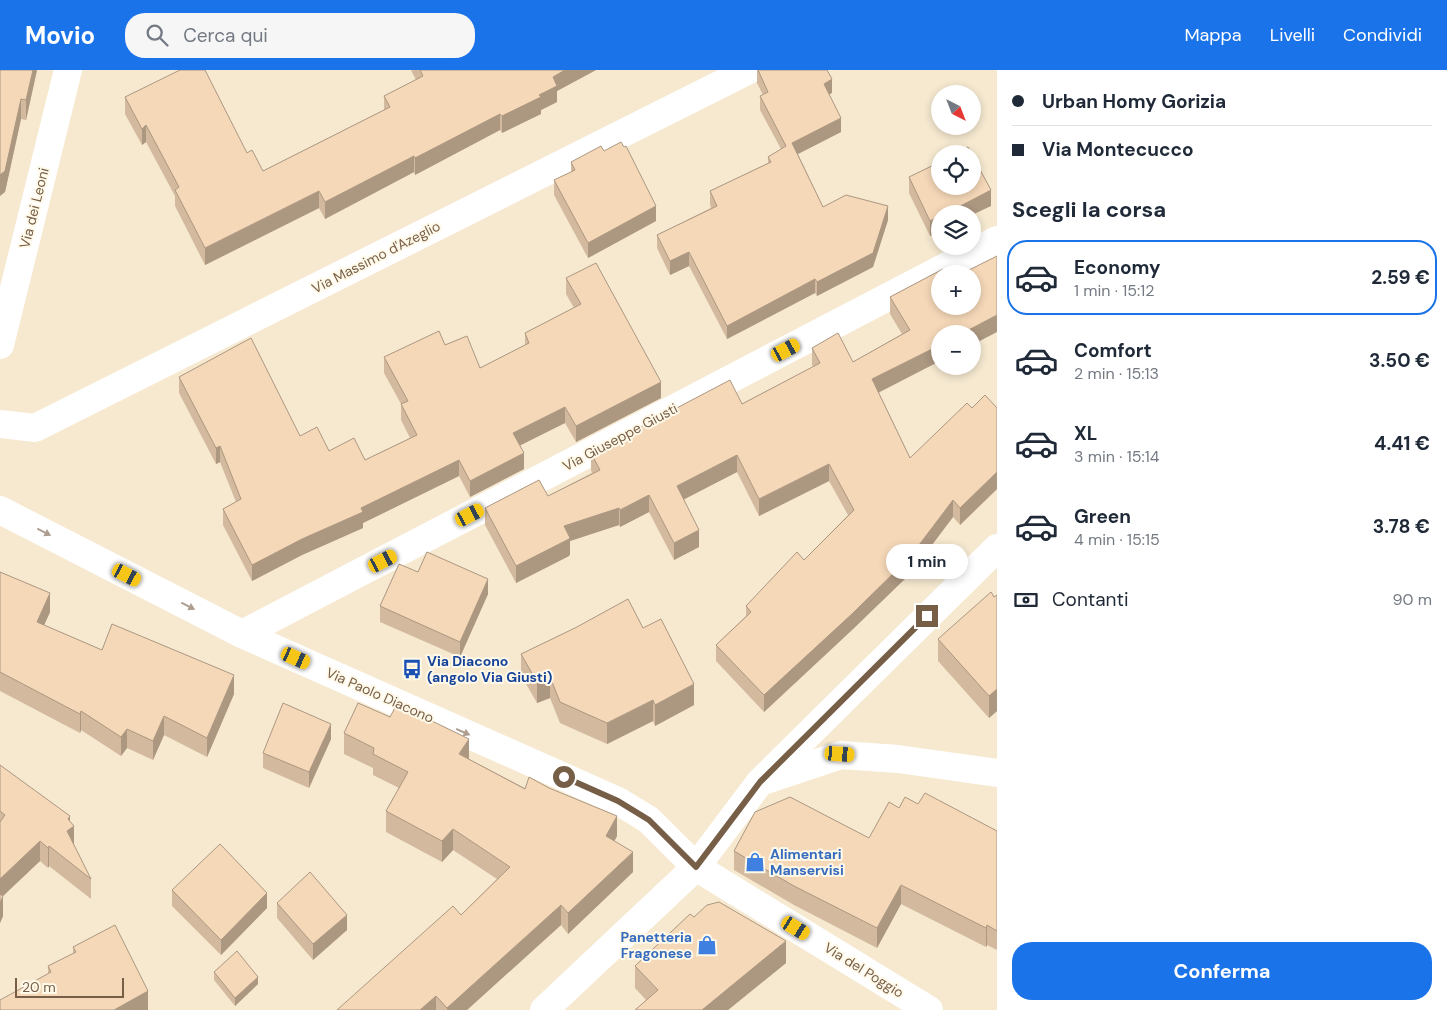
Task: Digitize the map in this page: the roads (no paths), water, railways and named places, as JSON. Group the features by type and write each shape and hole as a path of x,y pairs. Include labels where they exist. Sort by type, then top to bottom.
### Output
{"street":[{"name":"Via dei Leoni","path":"0,345 68,70"},
{"name":"Via Massimo d'Azeglio","path":"0,424 35,428 748,70"},
{"name":"Via Giuseppe Giusti","path":"242,634 997,240"},
{"name":"Via Paolo Diacono","path":"0,510 242,634 618,801 649,820 696,867"},
{"path":"544,1010 696,867 760,782 997,548"},
{"path":"760,782 840,754 898,759 997,773"},
{"name":"Via del Poggio","path":"696,867 929,1010"}],"place":[{"name":"Via Diacono (angolo Via Giusti)","path":"412,669"},
{"name":"Alimentari Manservisi","path":"755,862"},
{"name":"Panetteria Fragonese","path":"707,945"}]}
